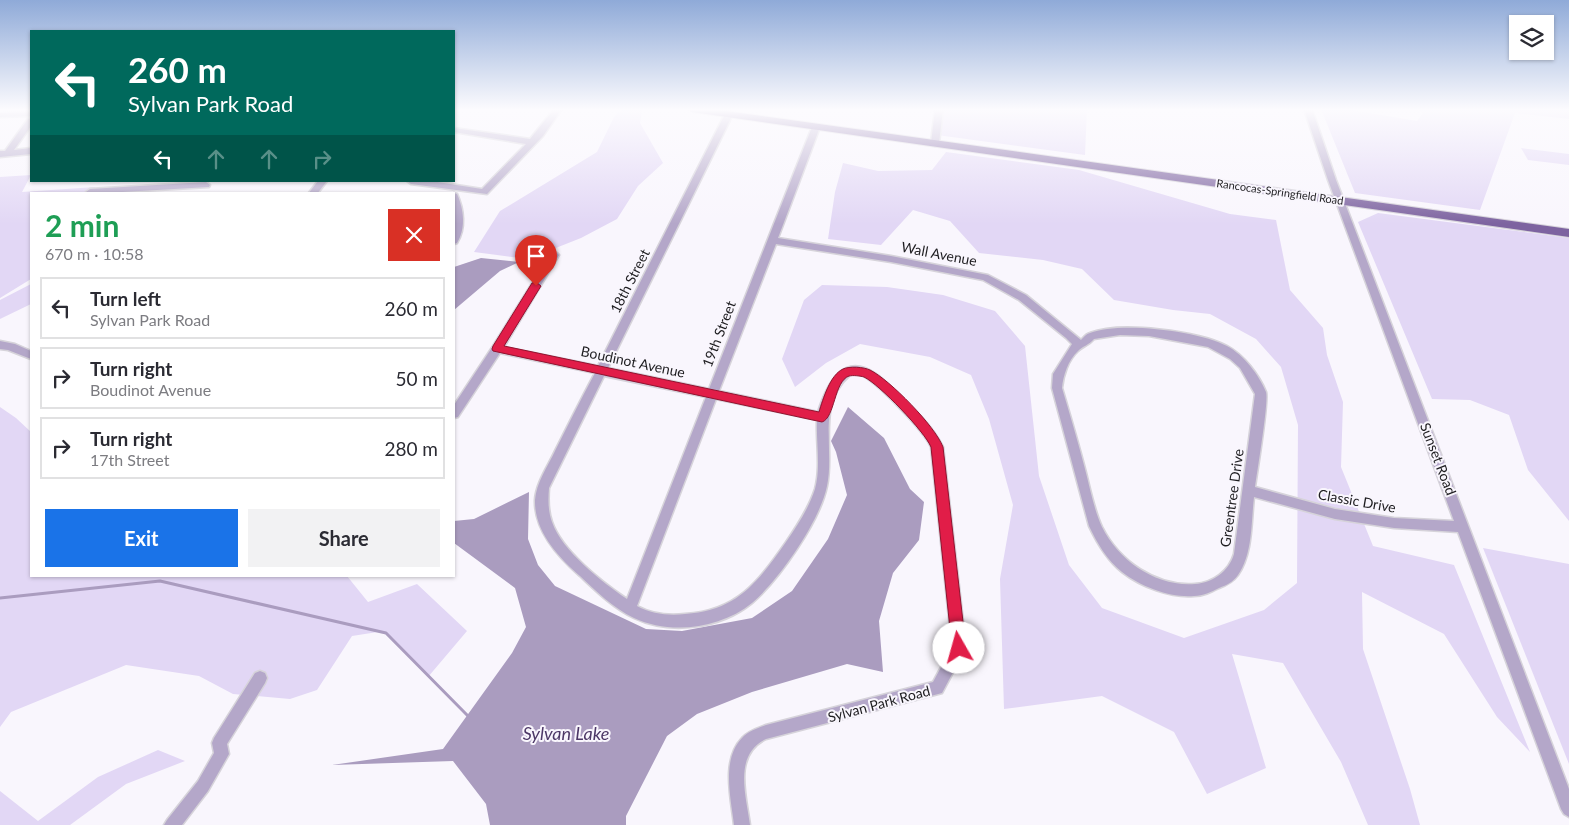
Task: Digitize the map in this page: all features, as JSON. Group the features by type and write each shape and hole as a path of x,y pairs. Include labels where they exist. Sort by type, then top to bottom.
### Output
{"main road":[{"name":"Rancocas-Springfield Road","path":"966,148 1569,233"}],"street":[{"path":"455,192 484,192 525,148"},
{"name":"18th Street","path":"556,460 712,148"},
{"name":"19th Street","path":"630,608 808,148"},
{"name":"Sunset Road","path":"1322,148 1569,809"},
{"path":"4,153 30,152"},
{"path":"97,182 90,192 208,183"},
{"path":"314,192 322,182"},
{"path":"415,182 452,192"},
{"path":"455,203 458,214 455,239"},
{"name":"Wall Avenue","path":"772,240 891,259 985,277 1015,293 1080,345"},
{"path":"455,412 497,349 554,255"},
{"name":"Greentree Drive","path":"1134,330 1213,343 1242,362 1253,377 1261,394 1242,547 1237,565 1225,579 1196,591 1156,585 1143,579 1117,560 1101,539 1095,526 1057,388 1058,374 1074,348 1080,345 1091,336 1101,333 1134,330"},
{"path":"0,344 8,344 18,351 30,354"},
{"name":"Boudinot Avenue","path":"497,349 822,417"},
{"name":"Sylvan Park Road","path":"556,460 542,494 542,508 551,535 563,552 609,594 642,615 663,620 696,621 728,612 748,599 783,556 819,496 823,472 822,417 828,399 841,376 847,372 865,372 879,382 923,425 934,439 939,455 959,648 937,688 766,732 746,744 737,766 742,825"},
{"name":"Classic Drive","path":"1249,490 1335,514 1394,523 1463,527"},
{"path":"172,825 203,786 222,754 220,744 260,678"}],"shaded area":[{"path":"599,148 654,148 663,163 638,186 617,219 581,238 528,259 474,252 500,211 597,152"},
{"path":"1030,148 1085,148 1085,155"},
{"path":"1337,148 1503,148 1480,210 1355,193"},
{"path":"1521,148 1569,154 1569,165 1528,160"},
{"path":"946,152 1079,170 1230,214 1276,220 1290,290 1323,328 1327,355 1343,402 1341,467 1373,546 1454,565 1530,752 1497,717 1444,634 1362,592 1363,649 1410,789 1420,825 1368,825 1341,762 1283,663 1232,654 1266,768 1207,794 1174,732 1102,696 1004,709 1000,579 1013,505 989,419 971,375 930,357 860,344 826,363 795,387 782,359 804,300 822,285 887,287 943,295 995,311 1025,346 1039,476 1069,565 1102,608 1184,638 1264,610 1297,583 1298,425 1281,367 1256,339 1210,314 1114,300 1082,269 1043,260 979,253 950,221 913,210 881,245 828,239 835,192 843,163 878,171 932,170"},
{"path":"30,175 22,192 95,187 93,192 30,192 30,280 0,298 0,177"},
{"path":"1378,213 1569,238 1569,521 1528,470 1509,415 1470,400 1432,399 1358,222"},
{"path":"30,285 30,304 0,319 0,300"},
{"path":"0,407 30,431 30,577 348,577 368,602 417,584 467,631 428,677 384,631 352,636 317,690 290,699 233,694 199,676 126,665 11,712 0,727"},
{"path":"1483,548 1569,564 1569,764"},
{"path":"158,750 185,761 126,784 70,825 0,825 0,791 38,821 98,777"}],"water":[{"path":"481,258 519,262 500,271 455,309 455,267"},
{"name":"Sylvan Lake","path":"848,407 884,438 910,489 924,502 919,540 893,573 879,621 883,672 847,664 752,692 697,714 667,736 626,816 626,825 490,825 486,804 453,761 332,765 443,749 512,653 526,627 515,588 455,544 455,521 474,519 529,492 528,539 538,565 555,586 646,629 682,631 752,618 792,591 828,539 847,495 836,452 831,441"}],"waterway":[{"path":"0,598 160,581 386,633 469,717"}],"route":[{"path":"536,286 497,349 822,417 828,399 841,376 847,372 865,372 879,382 923,425 934,439 937,447 959,648"}]}
